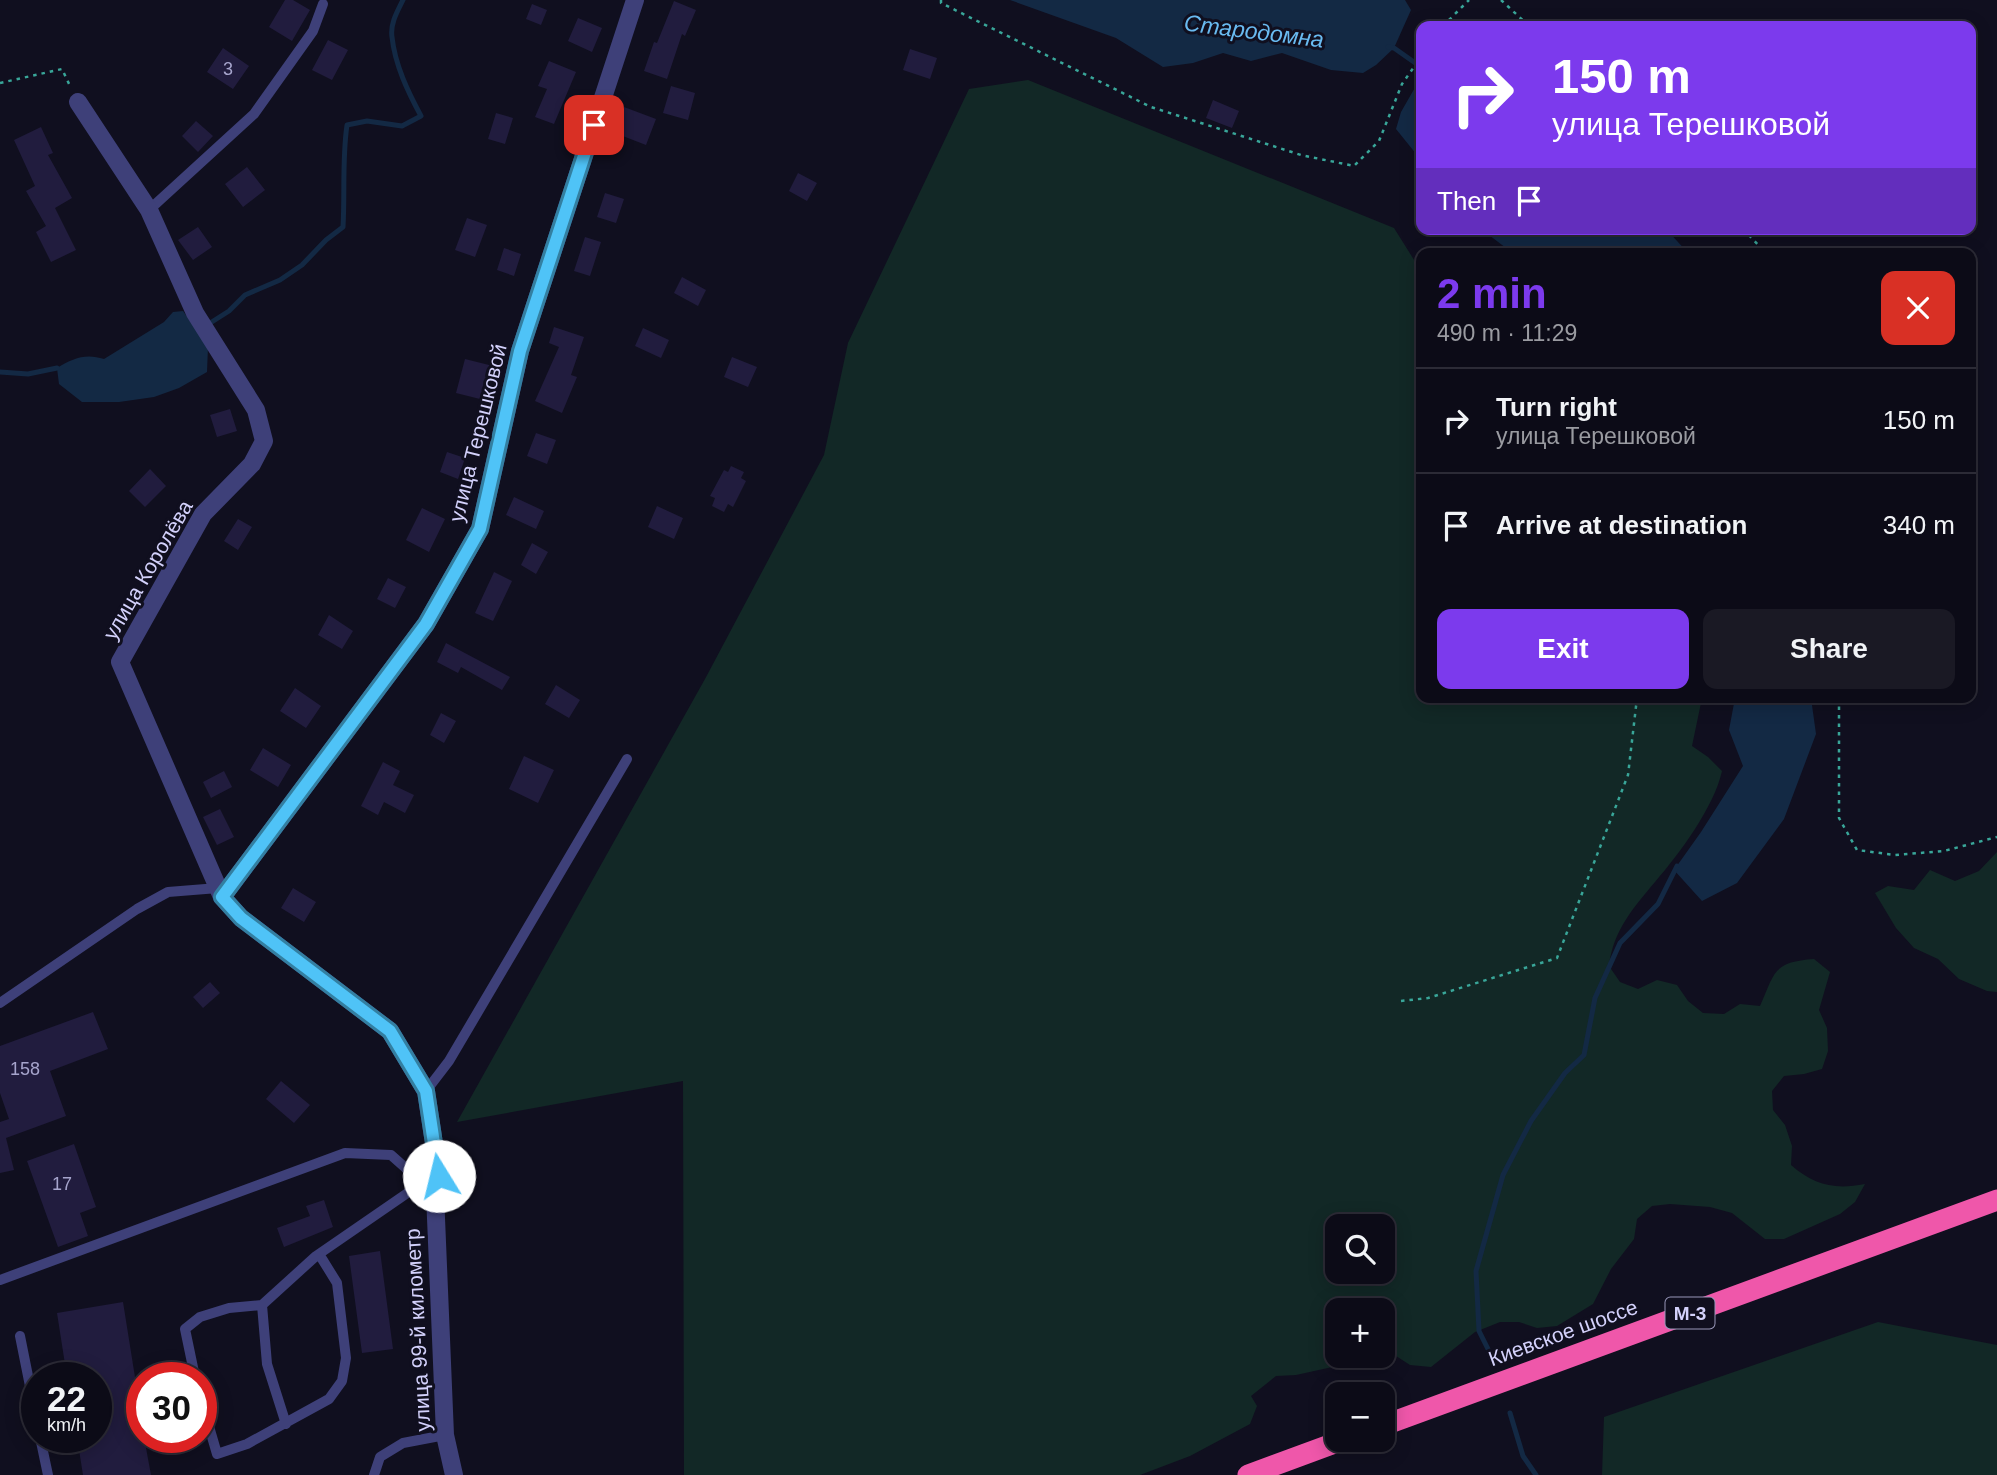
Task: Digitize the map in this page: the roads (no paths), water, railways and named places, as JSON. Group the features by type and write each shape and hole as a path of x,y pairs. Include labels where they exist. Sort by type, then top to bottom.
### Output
{"highway":[{"name":"Киевское шоссе","path":"1395,1421 1997,1200"},
{"path":"1248,1475 1325,1447"}],"street":[{"name":"улица Терешковой","path":"220,892 426,624 480,529 520,351 635,0"},
{"name":"улица Королёва","path":"78,102 149,210 195,313 256,410 264,440 252,464 203,514 120,662 220,892"},
{"name":"улица 99-й километр","path":"220,892 241,918 390,1031 426,1091 439,1176 429,1188 445,1435 454,1475"}],"lane":[{"path":"149,210 254,114 313,31 323,4"},
{"path":"426,1091 456,1049 627,759"},
{"path":"0,1003 137,909 168,892 220,892"},
{"path":"0,1280 345,1153 391,1156 429,1188 319,1254 262,1305 229,1308 200,1317 185,1329 192,1362"},
{"path":"217,1453 247,1444 286,1424 329,1399 342,1381 346,1358 337,1283 319,1254"},
{"path":"262,1305 267,1364 286,1424"},
{"path":"20,1336 25,1362"},
{"path":"374,1475 380,1457 403,1443 445,1435"},
{"path":"43,1453 48,1475"}],"water":[{"path":"1010,0 1405,0 1411,10 1394,48 1363,73 1331,70 1282,53 1251,61 1223,53 1193,63 1163,67 1116,38"},
{"path":"1416,86 1416,154 1396,129 1401,112"},
{"path":"1489,235 1672,235 1683,248 1506,248"},
{"path":"183,311 208,347 207,372 179,388 154,397 119,402 82,402 59,384 57,368 63,364 85,357 104,359 164,322 173,312"},
{"path":"1734,703 1812,703 1816,734 1784,819 1737,883 1702,901 1674,870 1743,766 1729,730"}],"waterway":[{"path":"207,325 229,311 245,295 280,280 302,265 343,227 347,125 367,121 402,126 421,116 403,78 392,37 394,18 403,0"},
{"name":"Стародомна","path":"1388,47 1394,48 1416,63"},
{"path":"0,372 28,374 57,368"},
{"name":"Стародомна","path":"1492,1357 1479,1331 1476,1271 1503,1175 1531,1121 1565,1073 1584,1055 1595,998 1620,943 1658,904 1677,866"},
{"name":"Стародомна","path":"1510,1413 1523,1456 1536,1475"}]}
